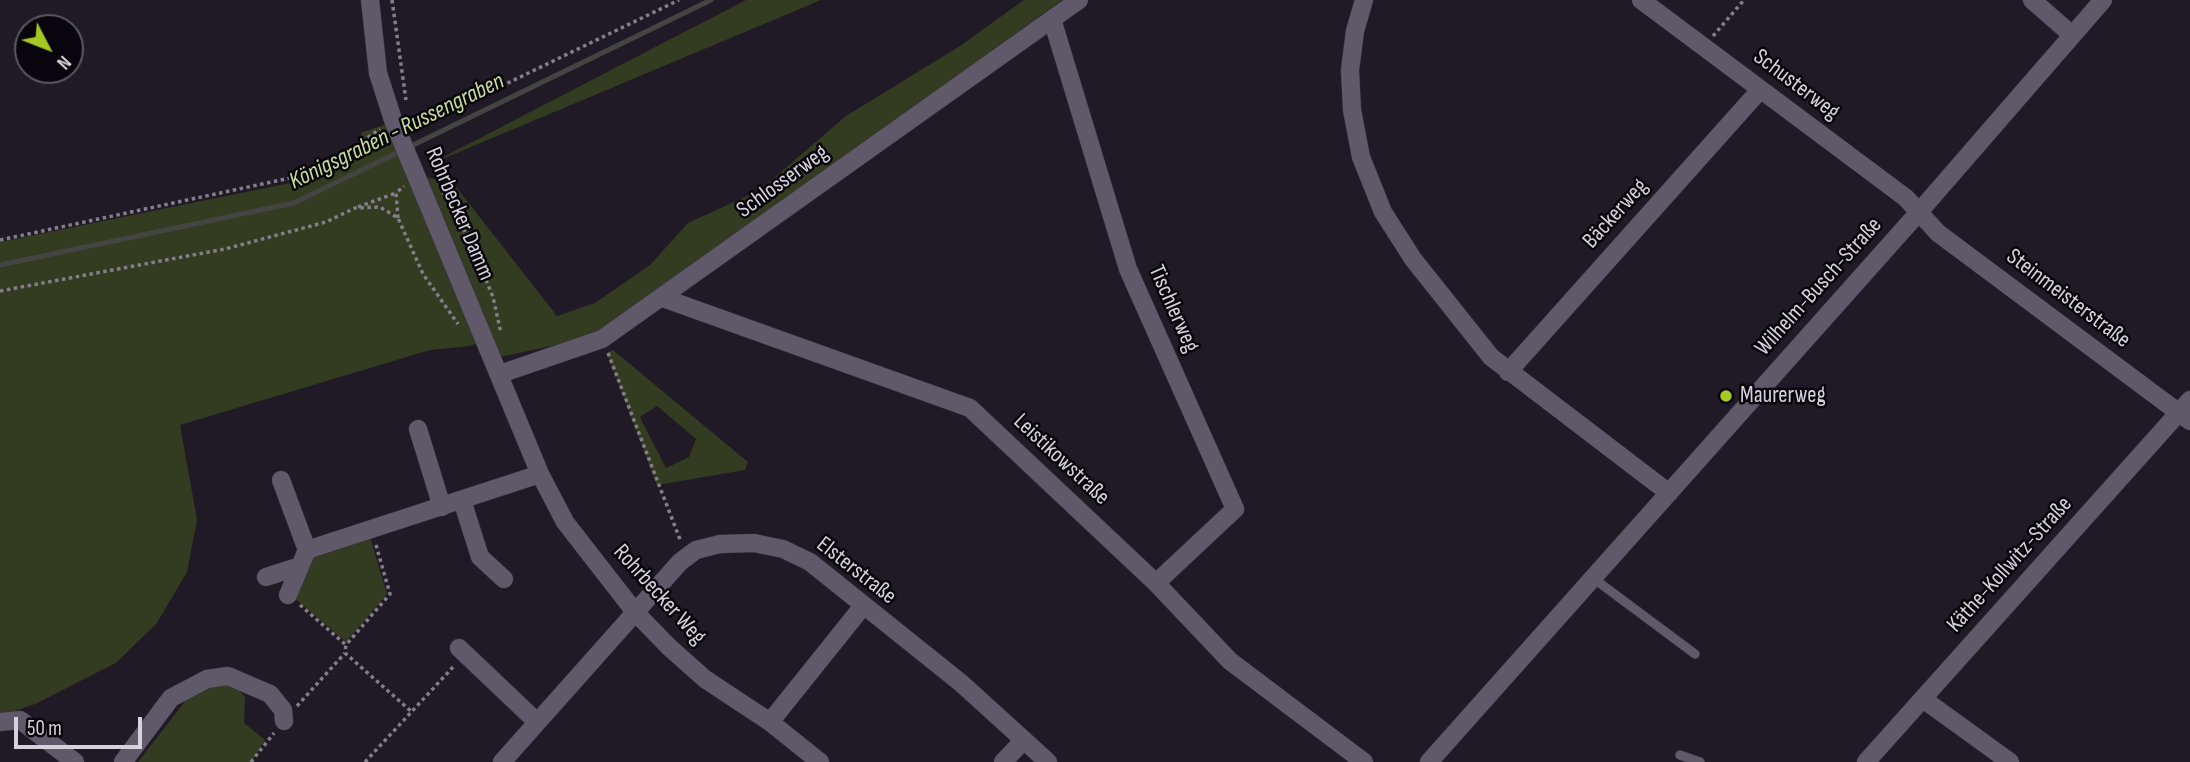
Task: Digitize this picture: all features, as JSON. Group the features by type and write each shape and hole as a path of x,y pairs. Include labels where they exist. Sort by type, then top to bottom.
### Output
{"street":[{"name":"Rohrbecker Damm","path":"370,0 379,73 400,125 414,172 498,369"},
{"name":"Schlosserweg","path":"498,369 602,339 1079,0"},
{"path":"1364,0 1355,32 1350,70 1352,110 1361,157 1383,212 1413,259 1475,341 1508,372 1669,493"},
{"name":"Schusterweg","path":"1642,0 1906,198 1919,212"},
{"path":"2032,0 2072,35"},
{"name":"Wilhelm-Busch-Straße","path":"1430,762 2104,0"},
{"name":"Tischlerweg","path":"1052,19 1128,269 1235,509 1156,583"},
{"name":"Bäckerweg","path":"1508,372 1760,90"},
{"name":"Steinmeisterstraße","path":"1919,212 1938,233 2186,411"},
{"name":"Leistikowstraße","path":"663,298 970,408 1156,583 1230,661 1364,762"},
{"name":"Rohrbecker Weg","path":"498,369 540,474 565,522 635,612 705,679 770,722 820,762"},
{"name":"Käthe-Kollwitz-Straße","path":"1866,762 2186,411"},
{"path":"418,429 442,507"},
{"path":"266,577 303,558 371,530 540,474"},
{"path":"281,480 303,558 288,595"},
{"path":"462,500 480,557 505,579"},
{"name":"Elsterstraße","path":"502,762 687,557 696,550 720,544 754,543 783,549 810,562 961,683 1048,762"},
{"path":"770,722 863,606"},
{"path":"463,651 537,722"},
{"path":"123,762 171,698 207,679 228,676 270,694 283,710 284,721"},
{"path":"1923,699 2010,762"},
{"path":"1,722 20,720 75,762"},
{"path":"1003,762 1024,740"}],"lane":[{"path":"1593,578 1695,654"},
{"path":"1680,755 1700,762"}],"path":[{"path":"392,0 407,106"},
{"path":"0,240 295,177 334,161 400,125 408,131 679,0"},
{"path":"1704,47 1744,0"},
{"path":"0,291 225,249 326,222 396,193 414,172"},
{"path":"438,185 470,242 493,297 501,327 498,369"},
{"path":"396,193 398,218 423,274 464,330"},
{"path":"355,208 380,207 398,218"},
{"path":"602,339 687,557"},
{"path":"251,762 345,653 346,645 390,594 371,530"},
{"path":"288,595 346,645"},
{"path":"365,762 412,712 463,651"},
{"path":"345,653 412,712"}],"green space":[{"path":"746,0 821,0 428,165"},
{"path":"1024,0 1062,0 597,336 496,358 480,342 470,346 430,350 180,425 197,520 187,572 157,623 116,663 35,704 0,716 0,242 295,182 354,156 362,132 388,124 409,174 453,183 557,316 595,303 650,265 688,223 760,190 846,116 960,46"},
{"path":"613,350 748,462 745,470 657,485 607,353","holes":["657,406 696,439 689,457 666,468 640,417"]},
{"path":"370,537 387,594 346,642 292,596 311,558"},
{"path":"229,679 245,697 244,723 265,740 252,762 138,762 189,696"}],"waterway":[{"name":"Königsgraben - Russengraben","path":"0,265 294,203 711,0"}],"place":[{"name":"Maurerweg","path":"1726,396"}]}
